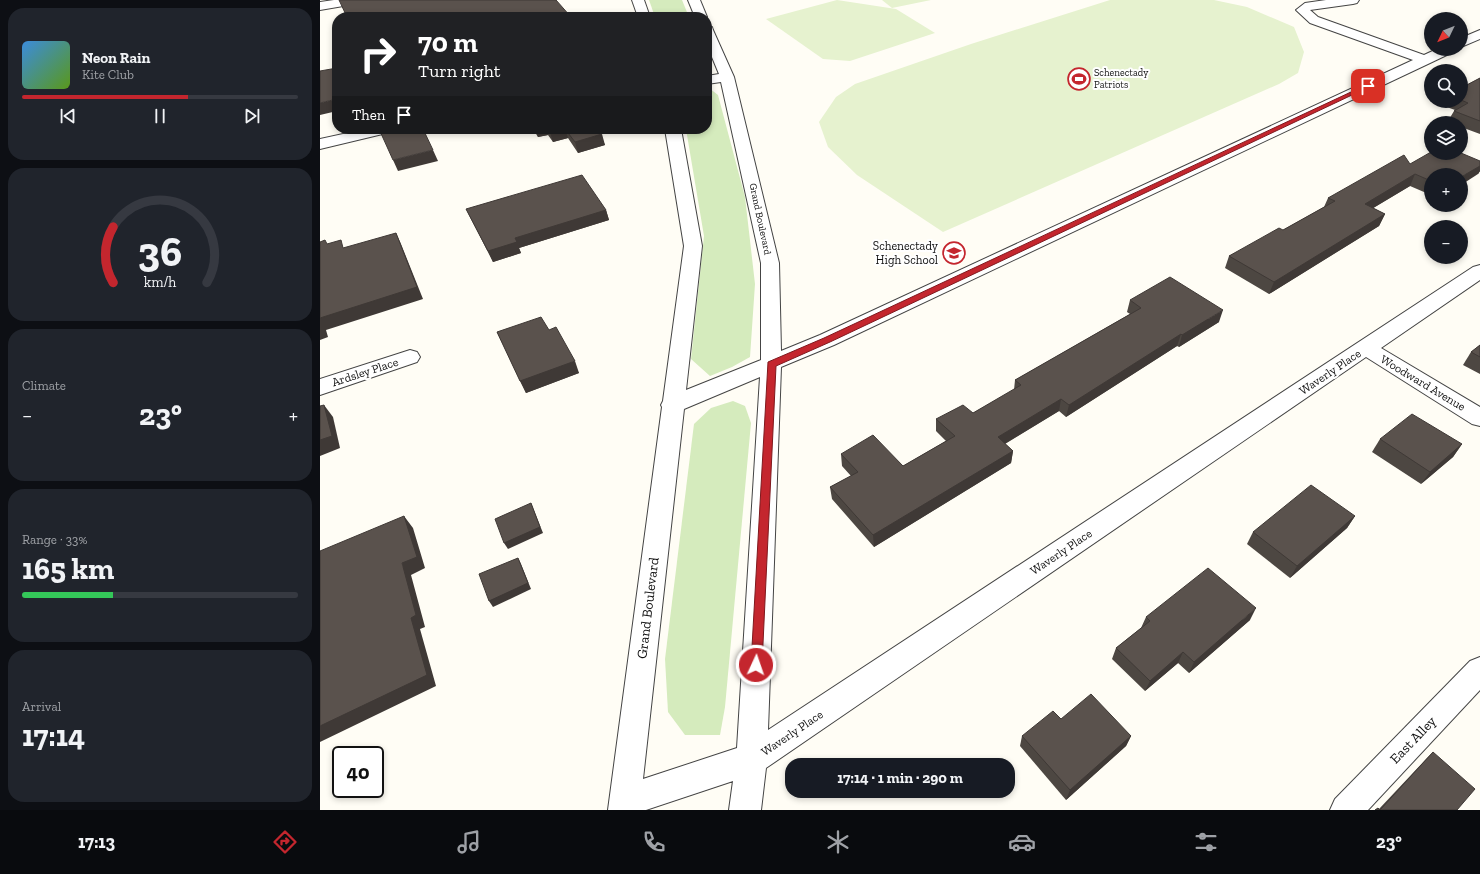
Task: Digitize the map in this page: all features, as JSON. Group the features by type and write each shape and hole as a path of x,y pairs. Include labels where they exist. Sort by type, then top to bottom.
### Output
{"street":[{"path":"320,6 355,0"},
{"path":"638,0 642,12"},
{"path":"694,0 700,12"},
{"path":"1353,0 1309,6 1302,10 1314,20 1426,60"},
{"path":"1468,40 1480,34"},
{"name":"Grand Boulevard","path":"712,54 717,78 770,263 772,364 752,759 745,810"},
{"path":"672,405 827,340 1434,56"},
{"path":"320,144 364,134"},
{"name":"Grand Boulevard","path":"625,806 672,405 693,246 673,134"},
{"name":"Waverly Place","path":"625,806 752,759 1480,271"},
{"name":"Woodward Avenue","path":"1366,348 1480,418"},
{"name":"Ardsley Place","path":"320,387 410,358"},
{"name":"East Alley","path":"1346,810 1480,670"}],"green space":[{"path":"649,0 682,0 687,12 653,12"},
{"path":"837,0 896,9 935,33 850,61 823,59 766,19"},
{"path":"882,0 931,0 892,8"},
{"path":"1110,0 1214,0 1247,7 1294,27 1304,52 1298,73 1279,84 943,232 857,175 828,147 819,122 836,97 855,84 971,44"},
{"path":"712,90 718,95 745,197 755,284 750,357 732,367 710,376 691,359 704,236 687,134 712,134"},
{"path":"733,401 745,406 751,423 725,707 720,735 685,735 668,712 665,659 694,424 711,408"}],"building":[{"path":"339,0 556,0 567,12 345,12"},
{"path":"332,69 332,100 320,103 320,71"},
{"path":"1480,78 1480,121 1454,111 1459,108 1468,108 1468,84"},
{"path":"381,134 425,134 433,150 393,160"},
{"path":"569,134 602,134 575,142"},
{"path":"1404,155 1410,164 1424,156 1424,160 1468,160 1468,156 1480,161 1480,166 1468,173 1468,168 1424,168 1424,178 1415,174 1365,204 1385,214 1274,282 1229,256 1279,228 1283,230 1335,201 1328,198"},
{"path":"582,175 606,210 515,238 517,242 488,251 466,209"},
{"path":"396,233 417,287 320,318 320,242 325,240 327,244 341,240 343,248"},
{"path":"1170,277 1223,310 1182,335 1181,334 1069,405 1061,399 998,437 1013,451 873,535 830,487 858,472 841,454 873,435 903,466 955,436 936,419 963,405 973,413 1021,385 1015,380 1141,308 1130,300"},
{"path":"541,317 549,330 556,327 575,361 520,381 497,332"},
{"path":"1480,345 1480,357 1471,352"},
{"path":"324,405 332,436 320,440 320,406"},
{"path":"1412,414 1462,444 1430,472 1380,439"},
{"path":"1311,485 1355,516 1297,566 1253,532"},
{"path":"531,503 540,527 504,543 495,519"},
{"path":"404,516 417,557 402,563 416,615 411,618 427,675 320,726 320,551"},
{"path":"518,558 528,583 489,601 479,574"},
{"path":"1208,568 1256,608 1194,662 1183,652 1150,681 1116,648 1150,621 1146,617"},
{"path":"1091,694 1131,736 1070,790 1022,736 1053,711 1061,719"},
{"path":"1433,752 1475,789 1457,810 1380,810"}],"place":[{"name":"Schenectady Patriots","path":"1079,79"},
{"name":"Schenectady High School","path":"954,253"}],"route":[{"path":"756,665 772,364 827,340 1368,86"}]}
